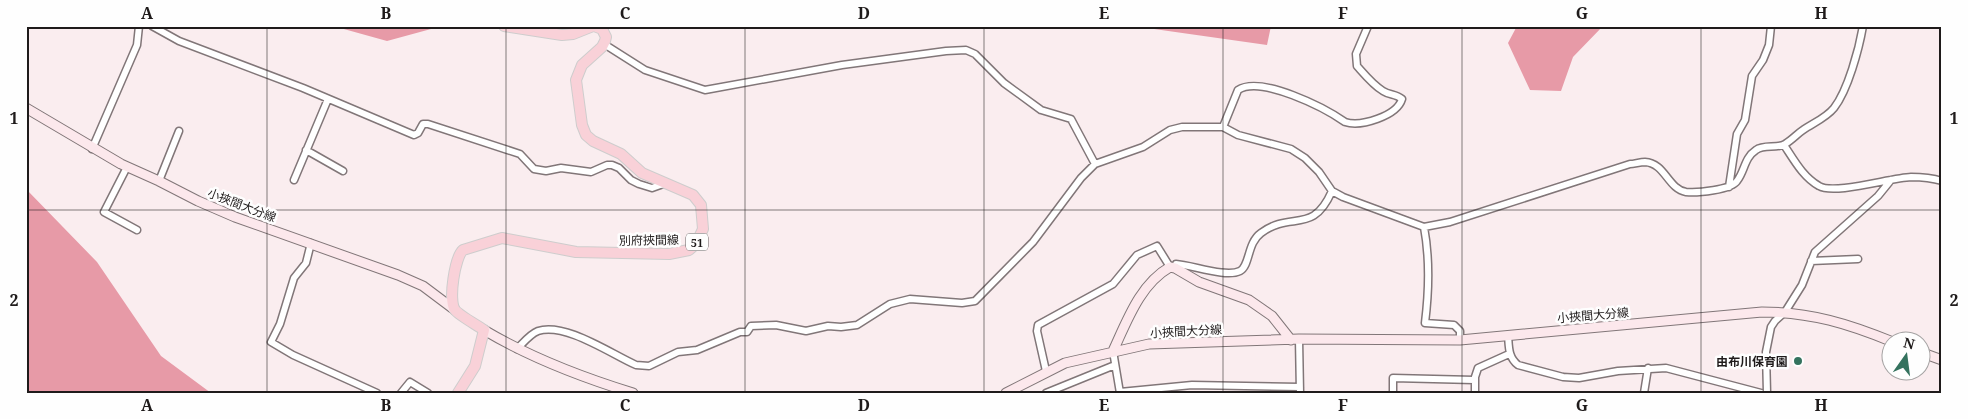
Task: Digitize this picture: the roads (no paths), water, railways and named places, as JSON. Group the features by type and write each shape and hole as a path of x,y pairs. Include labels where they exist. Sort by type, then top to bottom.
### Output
{"main road":[{"path":"504,26 562,35 573,34 594,26 604,33 606,37 604,44"},
{"name":"別府挾間線","path":"455,310 452,294 459,254 466,248 493,240 504,239 581,252 659,254 689,250 696,244 702,231 701,205 693,194 642,173 621,154 593,141 584,131 576,86 578,74 587,59 604,44"},
{"name":"小挾間大分線","path":"27,111 126,167 198,201 235,217 398,275 423,286 455,310"},
{"path":"1113,351 1146,288 1158,274 1172,267 1198,282 1248,300 1272,316 1295,340"},
{"path":"455,310 517,349 565,371 633,393"},
{"name":"小挾間大分線","path":"1006,393 1065,363 1149,344 1295,340 1460,340 1762,312 1785,312 1836,321 1880,337"},
{"path":"458,393 475,366 484,330"},
{"path":"1930,356 1942,360"}],"street":[{"path":"92,149 137,46 139,26"},
{"path":"152,26 179,41 414,135 418,133 423,124 428,124 520,154 534,169 546,171 561,168 591,172 607,165 612,165 619,168 631,180 639,184 652,188 666,183"},
{"path":"1223,127 1238,90 1252,86 1296,95 1353,125 1366,123 1396,109 1402,99 1383,91 1357,66 1356,54 1368,26"},
{"path":"1729,187 1737,134 1745,120 1752,76 1763,60 1769,45 1771,26"},
{"path":"517,349 531,335 538,331 550,329 566,331 636,365 649,366 678,352 697,350 740,332 747,332 751,326 776,325 806,331 828,326 857,325 890,304 910,299 962,303 975,301 1032,242 1081,178 1096,164 1143,147 1170,130 1182,127 1223,127 1238,135 1291,149 1306,158 1332,190 1342,197 1424,227 1450,222 1630,164 1645,162 1657,166 1677,189 1686,192 1721,189 1729,187 1738,180 1747,158 1757,148 1784,145 1802,130 1826,116 1834,108 1850,72 1863,26"},
{"path":"604,44 645,70 704,90 842,65 966,50 974,54 1004,83 1041,110 1071,119 1096,164"},
{"path":"294,180 328,99"},
{"path":"159,181 179,131"},
{"path":"1784,145 1810,180 1821,188 1835,190 1910,177 1942,181"},
{"path":"306,150 343,171"},
{"path":"126,167 104,212 137,230"},
{"path":"1767,393 1766,352 1771,327 1785,312 1802,285 1815,252 1878,196 1891,180"},
{"path":"1046,371 1037,331 1038,325 1113,284 1137,255 1157,246 1172,267 1176,264 1228,273 1240,272 1246,267 1253,242 1262,232 1292,221 1307,219 1317,215 1323,209 1332,190"},
{"path":"1424,227 1427,242 1429,291 1425,323 1454,325 1460,331 1460,340"},
{"path":"311,243 306,263 294,278 280,324 271,342 293,355 377,393"},
{"path":"1811,261 1858,259"},
{"path":"1508,335 1509,354 1518,365 1563,377 1579,378 1618,371 1666,368 1761,393"},
{"path":"1113,351 1120,392 1192,385 1300,390 1295,340"},
{"path":"1475,393 1474,380 1478,368 1509,354"},
{"path":"1046,393 1115,365"},
{"path":"1644,393 1648,368"},
{"path":"1393,393 1393,378 1474,380"},
{"path":"401,393 410,382 428,393"}],"place":[{"name":"由布川保育園","path":"1798,361"}]}
